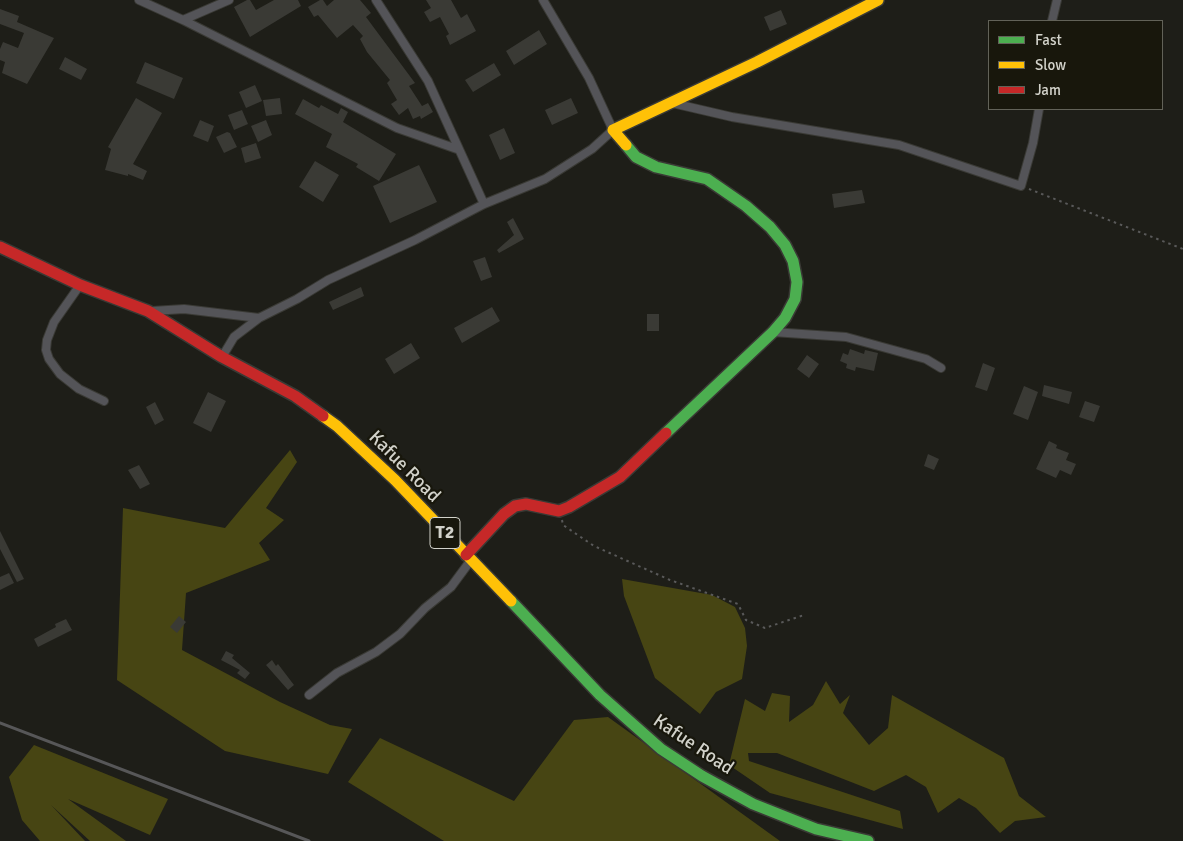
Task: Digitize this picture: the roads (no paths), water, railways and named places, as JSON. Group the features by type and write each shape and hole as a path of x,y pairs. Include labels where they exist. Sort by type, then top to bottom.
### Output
{"main road":[{"path":"468,558 504,514 516,506 526,504 559,511 620,478 773,332 785,318 795,299 796,275 793,261 785,244 770,227 721,188 694,174 645,163 628,150 613,130 672,103 878,0"},
{"name":"Kafue Road","path":"0,246 80,285 148,311 222,357 295,396 337,426 395,480 600,695 661,749 702,776 753,804 816,829 868,841"}],"street":[{"path":"138,0 183,20 397,128 457,149"},
{"path":"183,20 229,0"},
{"path":"376,0 428,81 457,149 484,204"},
{"path":"222,357 234,337 259,318 297,299 328,280 415,240 484,204 545,179 592,149 613,130 588,78 543,0"},
{"path":"1052,20 1056,0"},
{"path":"672,103 732,117 898,146 1021,186 1033,143 1039,110"},
{"path":"80,285 54,322 47,340 46,350 49,359 60,374 79,389 104,402"},
{"path":"148,311 184,309 259,318"},
{"path":"773,332 846,337 926,359 941,368"},
{"path":"309,695 337,673 376,652 400,634 425,608 451,587 468,558"}],"railway":[{"path":"0,723 309,841"}]}
